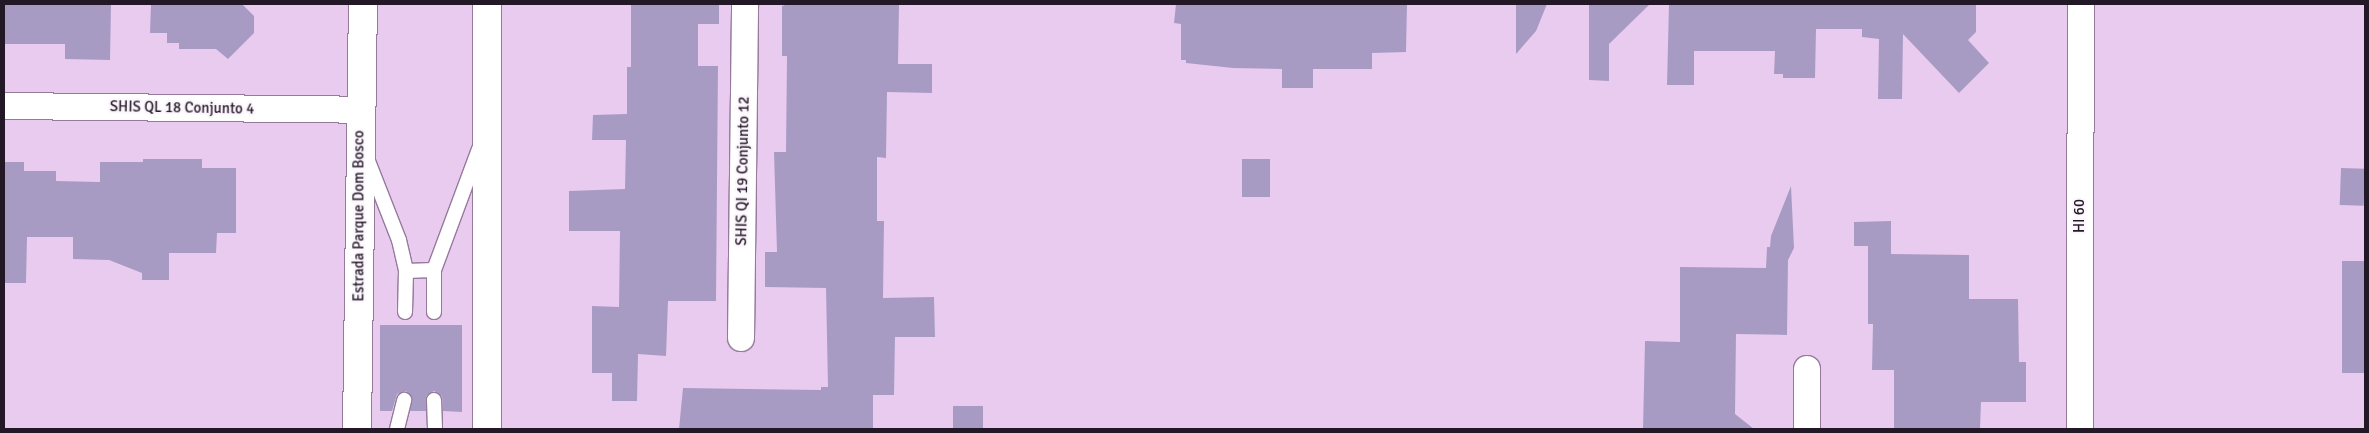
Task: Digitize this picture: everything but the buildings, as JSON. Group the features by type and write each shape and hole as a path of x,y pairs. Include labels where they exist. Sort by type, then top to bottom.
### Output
{"main road":[{"name":"Estrada Parque Dom Bosco","path":"357,429 359,110 363,4"},
{"path":"487,4 488,429"}],"street":[{"name":"SHIS QI 19 Conjunto 12","path":"741,338 745,4"},
{"name":"HI 60","path":"2080,4 2080,429"},
{"name":"SHIS QL 18 Conjunto 4","path":"4,106 359,110"},
{"path":"1807,369 1807,429"}],"lane":[{"path":"434,312 434,270 486,130"},
{"path":"360,139 399,240 406,271 405,312"},
{"path":"406,271 434,270"},
{"path":"397,429 404,400"},
{"path":"434,400 434,429"}]}
